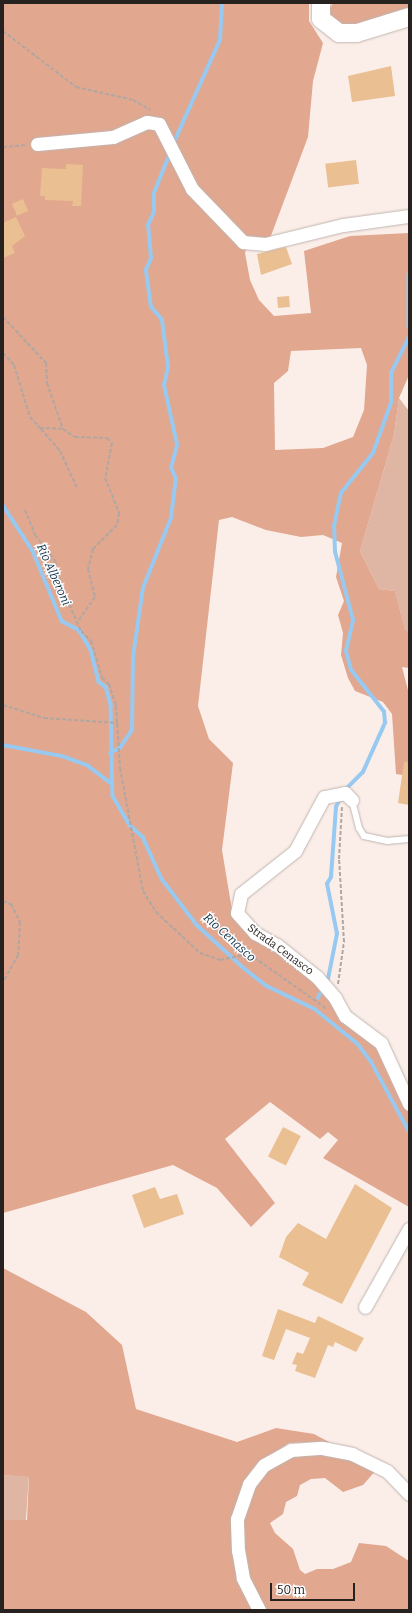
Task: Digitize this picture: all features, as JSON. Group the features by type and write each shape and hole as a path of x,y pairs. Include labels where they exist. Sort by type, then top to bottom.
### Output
{"street":[{"path":"321,3 320,19 339,33 357,33 409,17"},
{"path":"37,144 113,137 155,123 164,129 192,190 243,242 265,244 343,224 409,216"},
{"name":"Strada Cenasco","path":"350,798 334,792 324,797 295,851 249,886 237,902 241,921 307,969 335,998 345,1016 381,1043 409,1104"},
{"path":"365,1307 409,1229"},
{"path":"259,1610 243,1578 238,1551 237,1519 249,1484 264,1465 291,1450 322,1448 352,1454 387,1470 409,1494"}],"lane":[{"path":"350,798 359,828 364,836 388,841 409,839"}],"path":[{"path":"3,31 61,78 76,87 139,102 150,111 155,123"},
{"path":"3,147 37,144"},
{"path":"3,316 46,363 47,383 63,429"},
{"path":"3,353 14,365 25,409 60,451 76,488"},
{"path":"40,428 63,429 75,437 107,438 112,443 105,478 118,513 118,525 93,550 88,569 95,597 78,621"},
{"path":"25,510 35,535 55,561 62,588 78,621 81,632 90,641 102,678 109,684 118,723 120,768 136,863 143,891 156,912 200,953 220,960 249,954 330,1012"},
{"path":"3,705 44,718 118,723"},
{"path":"335,998 344,942 339,859 343,802 350,798"},
{"path":"3,901 11,904 20,922 18,955 3,982"}],"shaded area":[{"path":"3,3 309,3 309,21 323,43 313,81 308,137 269,241 249,239 245,253 250,280 259,300 274,316 311,313 304,251 350,236 409,233 409,375 399,398 394,435 360,551 379,589 395,591 405,630 409,633 409,668 402,667 409,694 409,776 396,774 392,714 383,702 355,691 348,678 341,655 343,633 338,615 344,601 336,577 342,543 323,535 301,537 266,530 232,517 219,520 198,706 209,739 233,763 222,850 232,910 293,961 378,1050 409,1113 409,1207 323,1158 338,1140 328,1132 320,1139 270,1102 225,1139 275,1203 251,1227 217,1188 173,1165 3,1213","holes":["361,348 367,365 364,410 353,437 323,448 275,450 274,383 288,371 291,351"]},
{"path":"333,3 409,3 409,13 341,30 328,12"},
{"path":"399,398 409,411 409,633 405,631 395,591 379,589 360,551 394,435"},
{"path":"3,1268 86,1312 122,1345 136,1409 237,1442 276,1428 314,1434 329,1442 289,1443 261,1462 233,1518 254,1610 3,1610 3,1520 27,1520 29,1477 3,1475"},
{"path":"299,1453 329,1454 377,1469 363,1485 343,1492 325,1478 311,1479 300,1485 297,1496 286,1502 283,1514 270,1523 275,1533 293,1549 300,1570 305,1574 317,1569 333,1569 351,1562 359,1543 386,1546 409,1561 409,1610 267,1610 247,1577 241,1549 242,1518 249,1493 262,1473 276,1462"},
{"path":"3,1475 29,1477 26,1522 3,1520"}],"building":[{"path":"391,66 395,96 352,102 348,76"},
{"path":"356,160 359,184 328,188 325,164"},
{"path":"66,164 83,165 81,206 72,206 73,201 45,200 45,196 40,196 42,168 66,169"},
{"path":"23,199 28,211 17,216 12,204"},
{"path":"16,217 25,236 12,246 15,253 3,258 3,223"},
{"path":"286,247 292,264 261,275 257,254"},
{"path":"289,296 290,307 278,308 277,297"},
{"path":"404,762 409,762 409,805 398,803"},
{"path":"283,1127 301,1136 286,1165 268,1156"},
{"path":"355,1184 392,1208 342,1304 302,1285 309,1273 279,1257 286,1237 298,1223 326,1239"},
{"path":"155,1187 160,1199 177,1194 184,1214 144,1228 132,1195"},
{"path":"278,1309 315,1323 318,1316 364,1338 356,1352 335,1342 333,1347 328,1345 315,1378 295,1371 297,1365 292,1364 297,1352 303,1354 310,1338 286,1329 274,1360 262,1356"}],"waterway":[{"path":"175,140 220,40 222,3"},
{"path":"110,753 120,748 132,730 133,657 143,588 171,518 176,479 171,468 177,445 164,385 168,367 162,320 151,307 146,270 151,258 148,225 154,212 154,193 169,156"},
{"path":"409,274 409,327"},
{"path":"348,787 363,772 385,723 384,712 351,670 346,651 353,620 335,552 334,526 341,493 373,453 391,403 391,373 409,337"},
{"name":"Rio Cenasco","path":"3,505 33,551 62,621 79,630 91,650 99,682 106,687 111,704 113,796 130,825 143,837 162,879 197,925 245,969 267,986 315,1009 358,1044 371,1061 409,1131"},
{"name":"Rio Cenasco","path":"3,745 62,756 87,765 112,784"},
{"path":"328,979 337,934 327,884 331,877 336,807 341,797"},
{"path":"318,998 321,992"}],"water label":[{"name":"Rio Alberoni","path":"53,575"}]}
